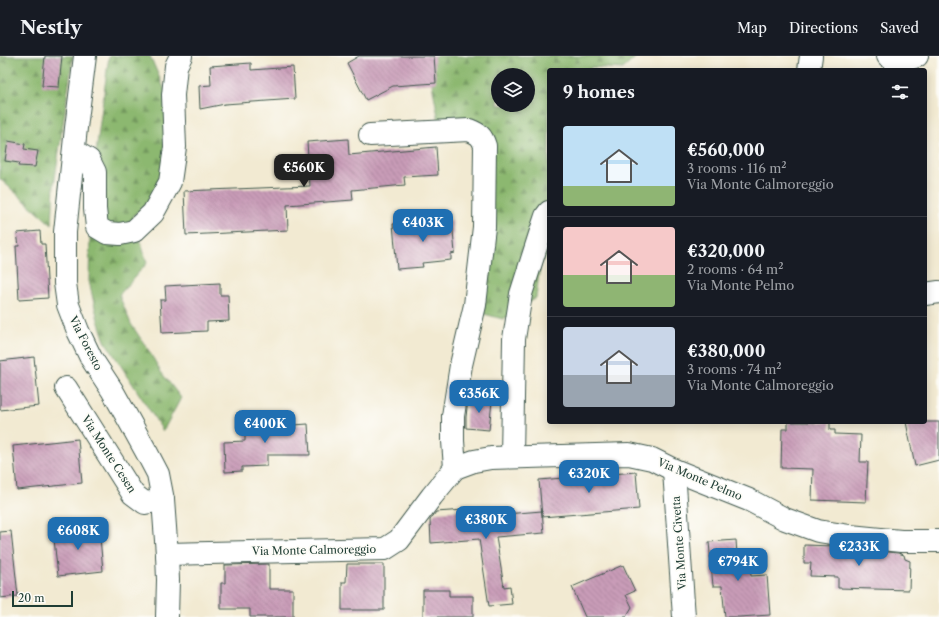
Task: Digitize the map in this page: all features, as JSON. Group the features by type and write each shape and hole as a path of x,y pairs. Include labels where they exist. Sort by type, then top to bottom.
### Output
{"street":[{"name":"Via Foresto","path":"85,56 65,232 65,283 68,305 91,358 112,390 148,452 158,474 163,500 167,554 167,617"},
{"path":"74,150 89,160 95,172 95,209 97,227 106,233 120,234 134,231 153,213 170,182 174,147 174,80 176,66 181,56"},
{"path":"809,68 811,56"},
{"path":"888,56 892,59 904,61 917,56"},
{"path":"370,135 469,130 478,134 483,139 485,146 484,227 475,304 461,365 453,416 455,468"},
{"path":"512,457 514,338 521,294 547,215"},
{"path":"927,294 939,292"},
{"name":"Via Monte Cesen","path":"66,388 133,494 145,503 163,500"},
{"name":"Via Monte Pelmo","path":"455,468 474,461 491,458 629,454 652,459 674,470 748,500 785,519 818,531 901,541 939,541"},
{"name":"Via Monte Calmoreggio","path":"167,554 385,549 399,540 455,468"},
{"name":"Via Monte Civetta","path":"674,470 684,617"}],"green space":[{"path":"0,56 73,56 54,185 52,225 0,179"},
{"path":"109,56 150,56 168,97 181,143 149,202 133,216 147,263 119,295 131,324 161,372 181,398 163,431 105,341 98,320 89,282 91,189"},
{"path":"427,56 637,56 624,68 547,68 547,254 540,266 536,298 503,319 484,314 483,169 469,138 439,122"}],"building":[{"path":"45,56 62,56 59,87 42,86"},
{"path":"359,56 434,56 436,83 393,86 366,100 347,63"},
{"path":"251,63 251,70 293,67 295,99 225,104 200,109 199,86 211,85 210,66"},
{"path":"348,139 349,155 436,147 438,175 404,177 405,185 352,190 353,200 287,205 288,230 186,235 184,191 310,186 307,142"},
{"path":"8,141 25,144 24,149 38,151 35,167 18,166 19,163 5,161"},
{"path":"452,220 455,253 451,254 451,260 422,263 423,267 397,269 393,224"},
{"path":"40,231 41,244 45,244 48,298 19,300 16,246 19,246 17,233"},
{"path":"220,283 220,295 228,295 229,321 207,322 207,331 162,333 160,300 166,300 165,286"},
{"path":"34,357 39,406 0,410 0,361"},
{"path":"468,399 492,401 489,430 466,428"},
{"path":"265,414 266,427 308,424 310,455 267,455 267,466 242,467 242,471 225,472 224,442 245,441 245,415"},
{"path":"927,422 939,422 939,460 915,466 906,424 927,424"},
{"path":"788,424 830,424 830,430 835,430 835,434 861,435 860,462 868,462 866,502 812,500 813,469 781,468 782,429 788,429"},
{"path":"78,439 82,483 17,490 13,446"},
{"path":"636,472 639,509 542,517 539,480"},
{"path":"493,508 493,515 542,511 544,533 496,537 504,587 510,586 512,604 489,606 479,539 431,543 430,520 436,512"},
{"path":"99,526 103,571 58,576 53,530"},
{"path":"11,531 18,596 0,598 0,532"},
{"path":"736,540 737,555 749,554 751,576 767,575 770,615 725,617 722,586 713,586 709,542"},
{"path":"804,545 834,546 898,553 904,555 905,559 910,561 909,590 838,588 838,577 810,576 811,563 804,563"},
{"path":"269,564 269,589 293,589 293,617 250,617 250,609 221,609 221,583 225,583 225,565"},
{"path":"347,564 384,564 384,610 342,610 342,582 346,582"},
{"path":"623,565 635,591 626,595 632,607 626,617 585,617 572,587"},
{"path":"423,590 449,590 449,596 473,596 473,617 423,617"}]}
